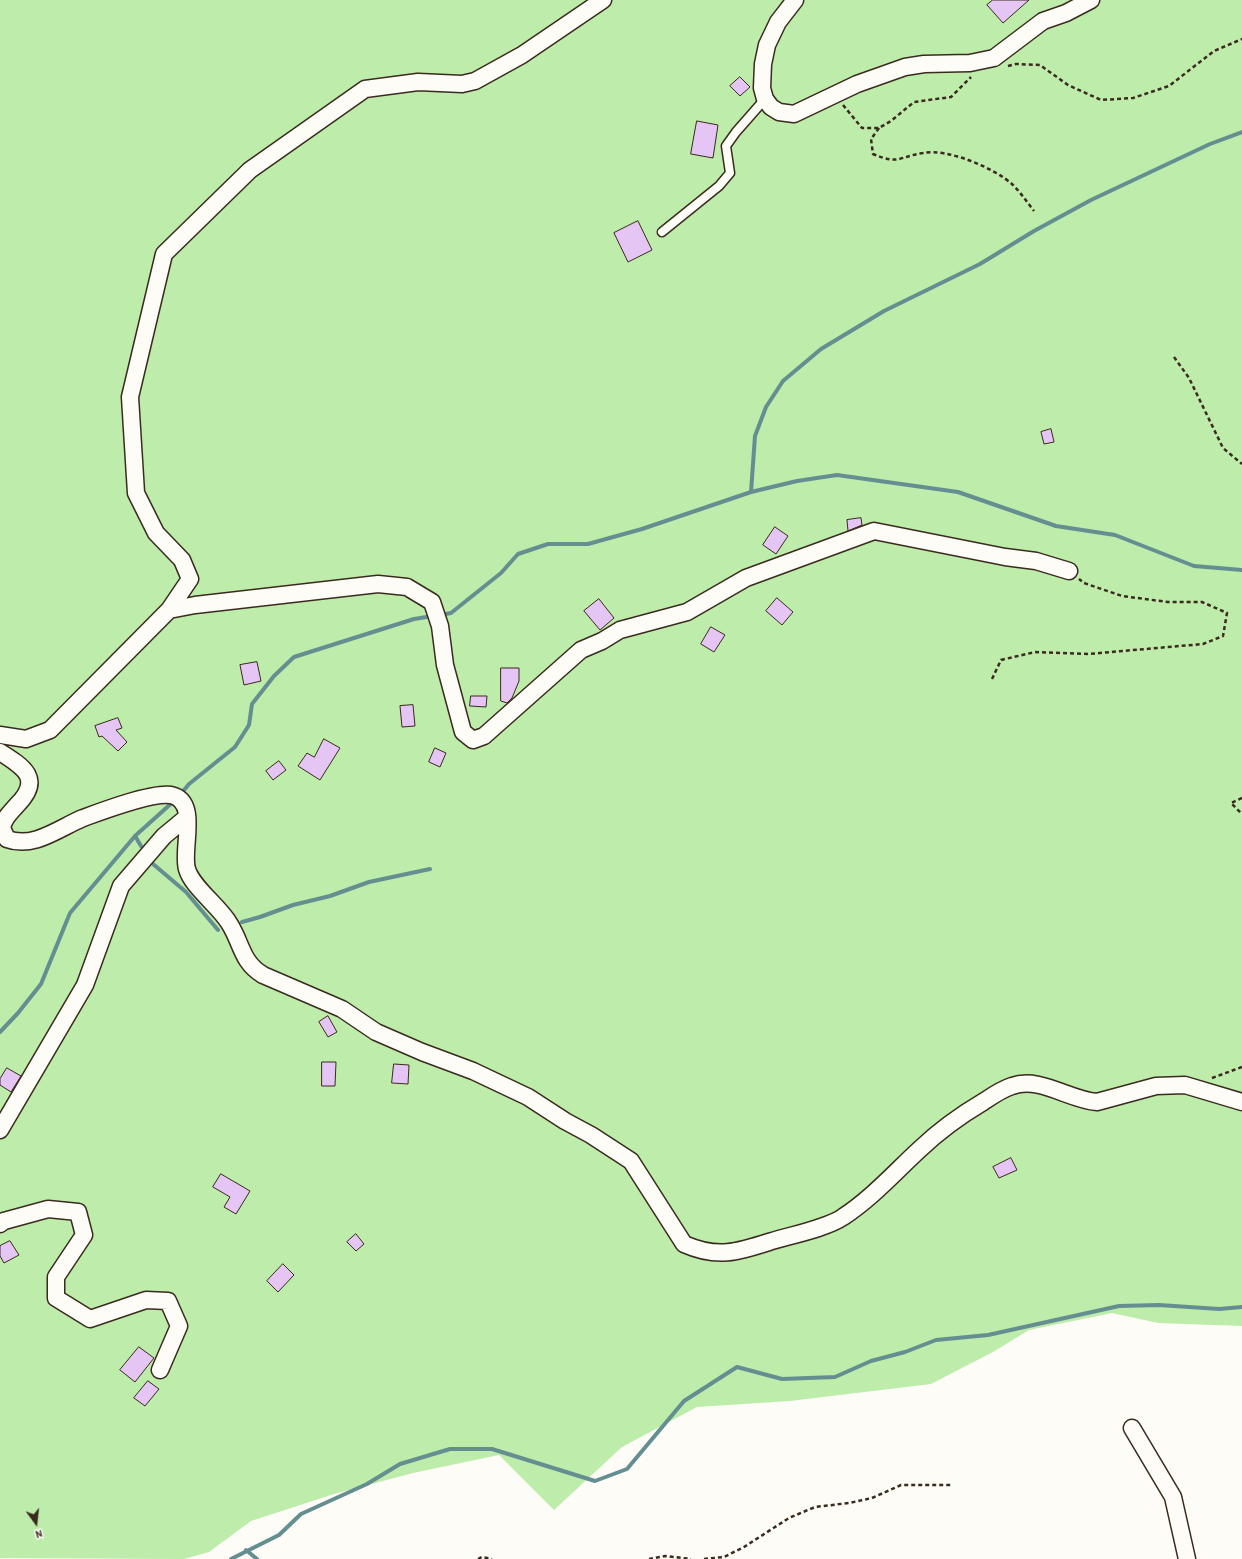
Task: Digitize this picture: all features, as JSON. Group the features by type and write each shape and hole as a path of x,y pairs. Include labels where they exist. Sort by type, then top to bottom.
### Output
{"street":[{"path":"0,735 26,738 50,730 169,610 190,579 182,560 156,533 136,493 130,397 164,254 250,170 365,89 418,82 462,84 474,81 522,55 603,0"},
{"path":"794,0 778,22 767,45 762,76 762,88 765,99 779,112 794,114 834,94 888,72 913,66 970,63 994,58 1043,20 1066,13 1091,0"},
{"path":"169,610 195,605 378,584 406,587 432,602 440,626 445,665 462,732 473,740 484,736 581,650 602,641 620,630 687,612 746,578 874,531 1006,557 1036,561 1069,571"},
{"path":"0,752 26,770 30,780 30,789 25,797 8,815 2,828 7,839 14,842 38,840 84,818 158,795 176,797 183,802 187,811 185,862 191,878 229,923 246,960 252,969 342,1009 376,1032 422,1052 473,1071 528,1097 565,1121 591,1135 631,1161 684,1244 699,1251 715,1254 736,1252 842,1218 866,1199 948,1125 970,1109 1012,1086 1025,1084 1046,1088 1088,1102 1097,1102 1156,1086 1185,1085 1242,1102"},
{"path":"0,1130 84,985 121,886 164,836 187,817"},
{"path":"0,1224 48,1209 78,1212 84,1235 56,1276 56,1298 90,1319 146,1300 168,1301 179,1326 160,1370"},
{"path":"1132,1428 1173,1497 1187,1559"}],"lane":[{"path":"662,232 719,186 730,172 726,146 736,132 765,99"}],"path":[{"path":"1002,68 1016,64 1040,65 1068,85 1102,100 1133,98 1169,86 1214,51 1242,39"},
{"path":"972,77 950,97 914,102 891,121 879,128 871,139 873,154 888,161 924,152 960,156 988,169 1012,184 1034,211"},
{"path":"834,94 862,128 879,128"},
{"path":"1174,357 1189,378 1223,448 1242,464"},
{"path":"992,679 1001,660 1035,652 1088,654 1135,650 1203,644 1223,636 1226,613 1202,602 1168,602 1122,596 1084,583 1069,571"},
{"path":"1242,798 1231,803 1242,814"},
{"path":"1196,1088 1209,1080 1242,1067"},
{"path":"704,1559 724,1557 744,1547 789,1518 815,1507 872,1498 901,1485 952,1485"},
{"path":"649,1559 665,1556 691,1559"},
{"path":"478,1559 482,1557 492,1559"}],"green space":[{"path":"0,0 1242,0 1242,1326 1158,1323 1112,1313 1029,1330 993,1352 931,1384 790,1401 697,1407 622,1447 554,1510 499,1455 413,1473 334,1494 251,1521 209,1552 184,1559 0,1558"}],"building":[{"path":"993,0 1029,0 1003,23 987,5"},
{"path":"740,77 750,87 740,96 730,86"},
{"path":"697,121 718,125 713,158 691,154"},
{"path":"638,221 652,250 628,262 614,233"},
{"path":"1051,429 1054,442 1044,444 1041,432"},
{"path":"861,518 862,525 848,531 847,520"},
{"path":"775,527 788,536 776,554 763,545"},
{"path":"777,598 793,612 782,625 766,611"},
{"path":"599,599 614,618 600,630 584,611"},
{"path":"711,627 725,635 714,652 701,644"},
{"path":"257,662 261,681 244,685 240,665"},
{"path":"501,668 519,668 519,681 512,698 507,703 501,701"},
{"path":"471,696 487,696 486,707 470,706"},
{"path":"413,705 415,726 402,727 400,706"},
{"path":"118,718 122,728 116,730 127,742 118,751 102,736 99,737 95,726"},
{"path":"324,739 340,748 320,780 298,766 307,753 314,757"},
{"path":"435,748 446,753 440,767 429,762"},
{"path":"279,761 286,770 273,780 266,771"},
{"path":"328,1016 337,1032 328,1037 319,1022"},
{"path":"322,1062 336,1062 335,1086 322,1086"},
{"path":"394,1064 409,1065 408,1084 392,1083"},
{"path":"7,1068 21,1076 11,1092 0,1085 0,1079"},
{"path":"1011,1158 1017,1170 999,1178 993,1167"},
{"path":"221,1174 250,1191 236,1214 224,1207 230,1197 213,1187"},
{"path":"356,1234 364,1244 356,1251 347,1242"},
{"path":"10,1241 19,1255 4,1263 0,1256 0,1246"},
{"path":"283,1264 294,1275 278,1292 267,1281"},
{"path":"139,1347 154,1358 135,1382 120,1370"},
{"path":"148,1381 159,1389 145,1406 134,1398"}],"waterway":[{"path":"751,492 755,436 766,407 783,381 821,349 884,311 980,264 1034,231 1091,200 1210,144 1242,132"},
{"path":"440,615 451,613 501,573 518,554 548,544 588,544 642,529 751,492 797,481 837,475 958,492 1056,526 1115,535 1194,566 1242,570"},
{"path":"180,795 189,784 235,747 249,725 252,704 274,676 294,657 414,619 433,616"},
{"path":"0,1032 18,1013 41,984 70,913 135,836 174,801"},
{"path":"135,836 141,846"},
{"path":"153,864 186,892 218,930"},
{"path":"242,922 293,905 330,896 369,882 430,869"},
{"path":"231,1559 279,1535 301,1514 367,1484 400,1464 450,1449 492,1449 595,1481 627,1469 684,1401 737,1367 782,1379 835,1377 871,1361 905,1352 936,1340 988,1335 1119,1306 1159,1305 1219,1309 1242,1307"},
{"path":"246,1550 257,1559"}]}
